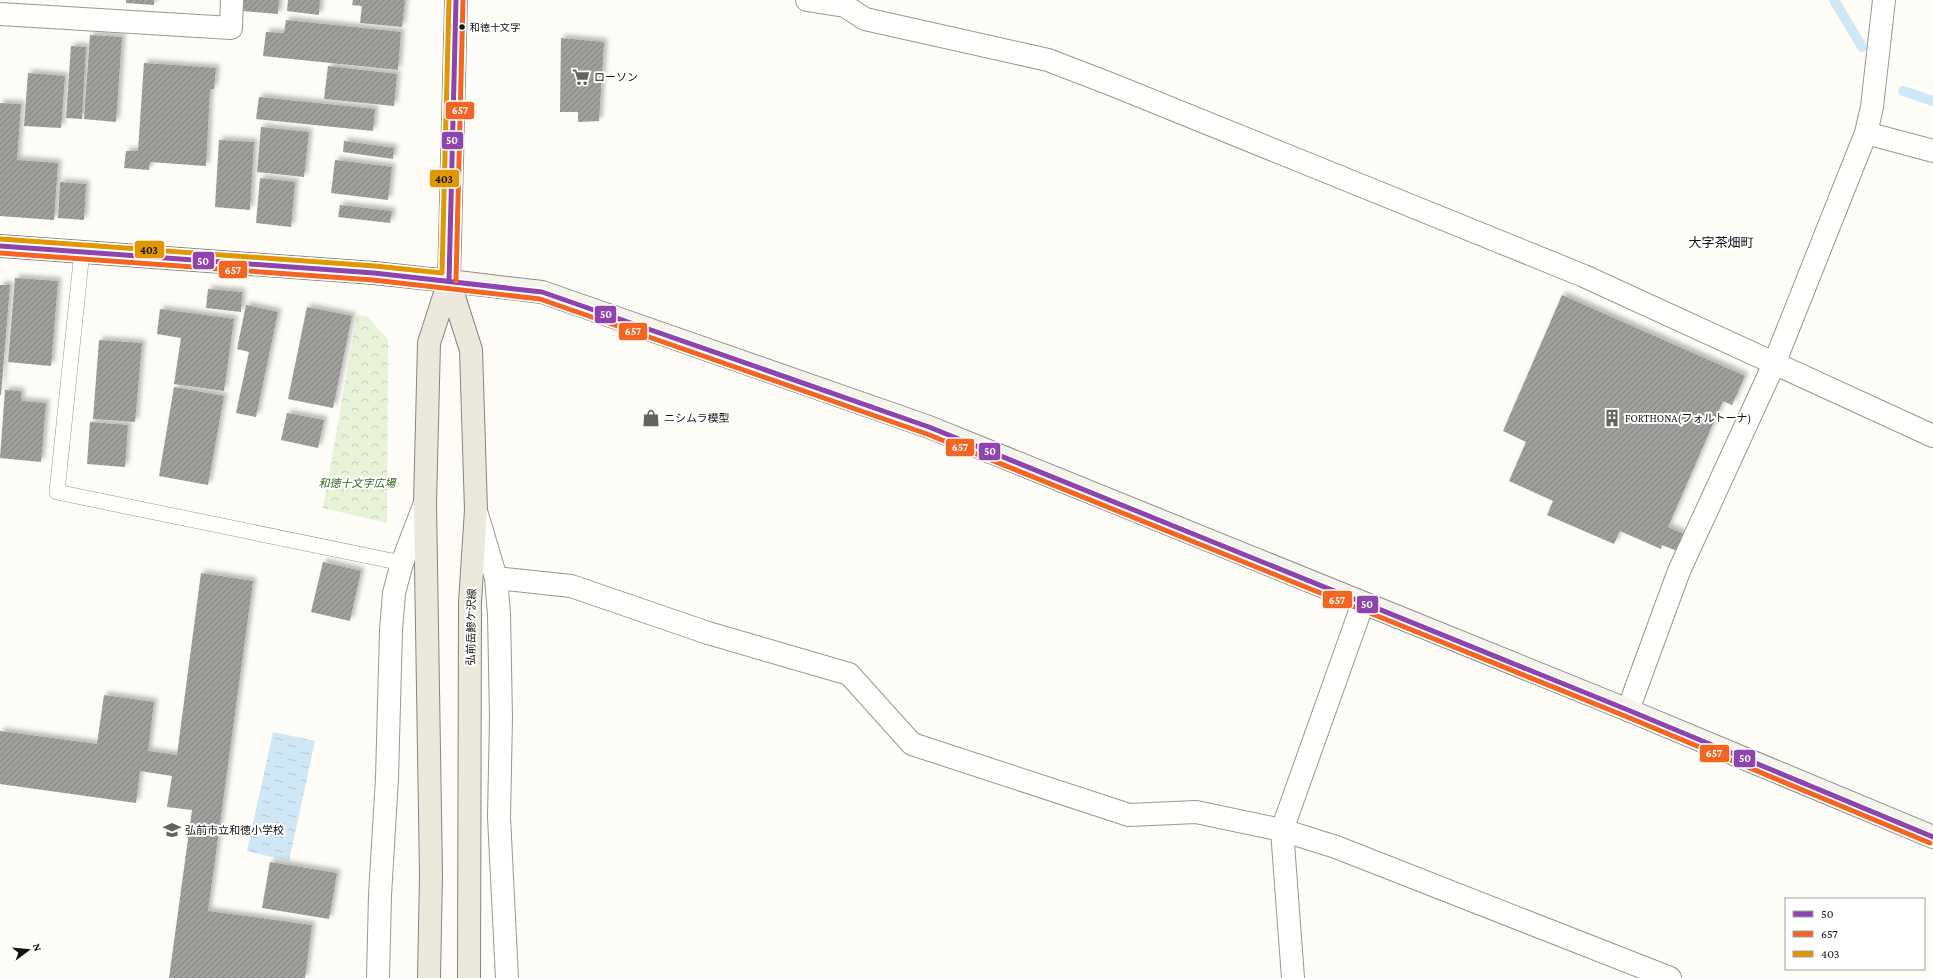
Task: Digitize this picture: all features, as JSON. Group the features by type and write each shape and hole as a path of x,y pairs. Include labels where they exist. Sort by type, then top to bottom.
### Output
{"main road":[{"path":"0,246 374,273 542,292 929,426 1628,710 1933,837"},
{"path":"429,978 431,875 426,503 429,343 449,281"},
{"name":"弘前岳鰺ケ沢線","path":"449,281 471,350 476,510 470,602 470,978"}],"street":[{"path":"0,14 231,28 232,0"},
{"path":"449,281 456,0"},
{"path":"807,0 846,3 865,19 1048,60 1584,276 1933,436"},
{"path":"1628,710 1679,571 1774,364 1866,133 1872,106 1884,0"},
{"path":"1866,133 1933,150"},
{"path":"378,978 380,895 387,778 391,630 394,593 402,563 426,503"},
{"path":"476,510 496,578 499,614 501,711 499,817 507,978"},
{"path":"496,578 571,586 708,633 849,674 912,744 1129,815 1196,812 1282,830 1336,847 1670,978"},
{"path":"1293,978 1282,830 1363,603"}],"lane":[{"path":"82,251 57,492 402,563"}],"green space":[{"name":"和徳十文字広場","path":"357,315 367,316 388,340 387,523 323,508"}],"water":[{"path":"273,732 315,741 289,861 247,851"}],"building":[{"path":"126,0 154,0 154,5 126,3"},
{"path":"244,0 279,0 278,14 243,11"},
{"path":"288,0 320,0 319,15 287,11"},
{"path":"353,0 405,0 402,27 360,23 362,6 352,5"},
{"path":"286,20 401,32 398,70 263,56 266,32 284,33"},
{"path":"90,35 122,37 116,122 84,119"},
{"name":"ローソン","path":"561,38 604,42 599,121 578,122 578,112 560,112"},
{"path":"71,46 86,47 82,119 66,118"},
{"path":"144,63 216,68 214,89 210,89 206,166 150,162 149,170 124,168 126,151 138,151"},
{"path":"328,66 397,74 394,106 324,99"},
{"path":"28,73 65,76 61,128 24,126"},
{"path":"259,97 375,109 373,131 256,119"},
{"path":"0,103 21,104 17,160 58,163 54,220 0,216"},
{"path":"261,127 309,132 304,177 257,172"},
{"path":"219,140 254,142 250,210 215,207"},
{"path":"344,141 394,148 393,159 343,152"},
{"path":"335,160 392,167 388,200 331,193"},
{"path":"260,178 295,182 291,227 256,223"},
{"path":"60,182 86,184 84,220 58,218"},
{"path":"340,205 392,211 390,223 338,217"},
{"path":"15,278 58,281 51,366 8,362"},
{"path":"0,285 10,285 1,395 0,395"},
{"path":"208,289 242,292 241,312 206,308"},
{"name":"FORTHONA(フォルトーナ)","path":"1562,295 1745,376 1732,405 1723,401 1668,527 1684,534 1677,551 1662,545 1661,549 1620,531 1614,544 1547,515 1553,501 1509,481 1526,442 1503,431"},
{"path":"246,305 278,312 256,417 236,413 249,352 237,349"},
{"path":"307,307 352,316 333,408 288,399"},
{"path":"160,309 234,319 224,391 174,384 181,338 157,334"},
{"path":"99,340 142,343 135,422 93,419"},
{"path":"174,387 224,396 208,485 159,476"},
{"path":"5,390 21,391 21,401 46,403 41,462 0,458"},
{"path":"287,413 324,420 318,448 281,440"},
{"path":"90,422 128,425 125,467 87,464"},
{"path":"323,562 361,571 350,621 311,612"},
{"path":"201,573 253,581 208,911 312,925 305,978 169,978 192,810 167,807 172,776 140,771 136,803 0,784 0,731 97,744 104,695 154,702 148,751 177,755"},
{"path":"270,862 337,873 329,919 262,908"}],"waterway":[{"path":"1834,0 1862,47"},
{"path":"1903,91 1933,101"}],"transit line":[{"name":"403","path":"1,239 375,266 442,273 449,0"},
{"name":"50","path":"449,281 456,0"},
{"name":"657","path":"456,281 463,0"},
{"name":"50","path":"0,246 374,273 542,292 929,427 1628,710 1933,837"},
{"name":"657","path":"0,253 373,280 540,299 927,434 1625,716 1930,843"}],"place":[{"name":"和徳十文字","path":"462,27"},
{"name":"ローソン","path":"581,77"},
{"name":"ニシムラ模型","path":"651,418"},
{"name":"FORTHONA(フォルトーナ)","path":"1612,418"},
{"name":"弘前市立和徳小学校","path":"172,830"}],"district":[{"name":"大字茶畑町","path":"1721,242"}]}
